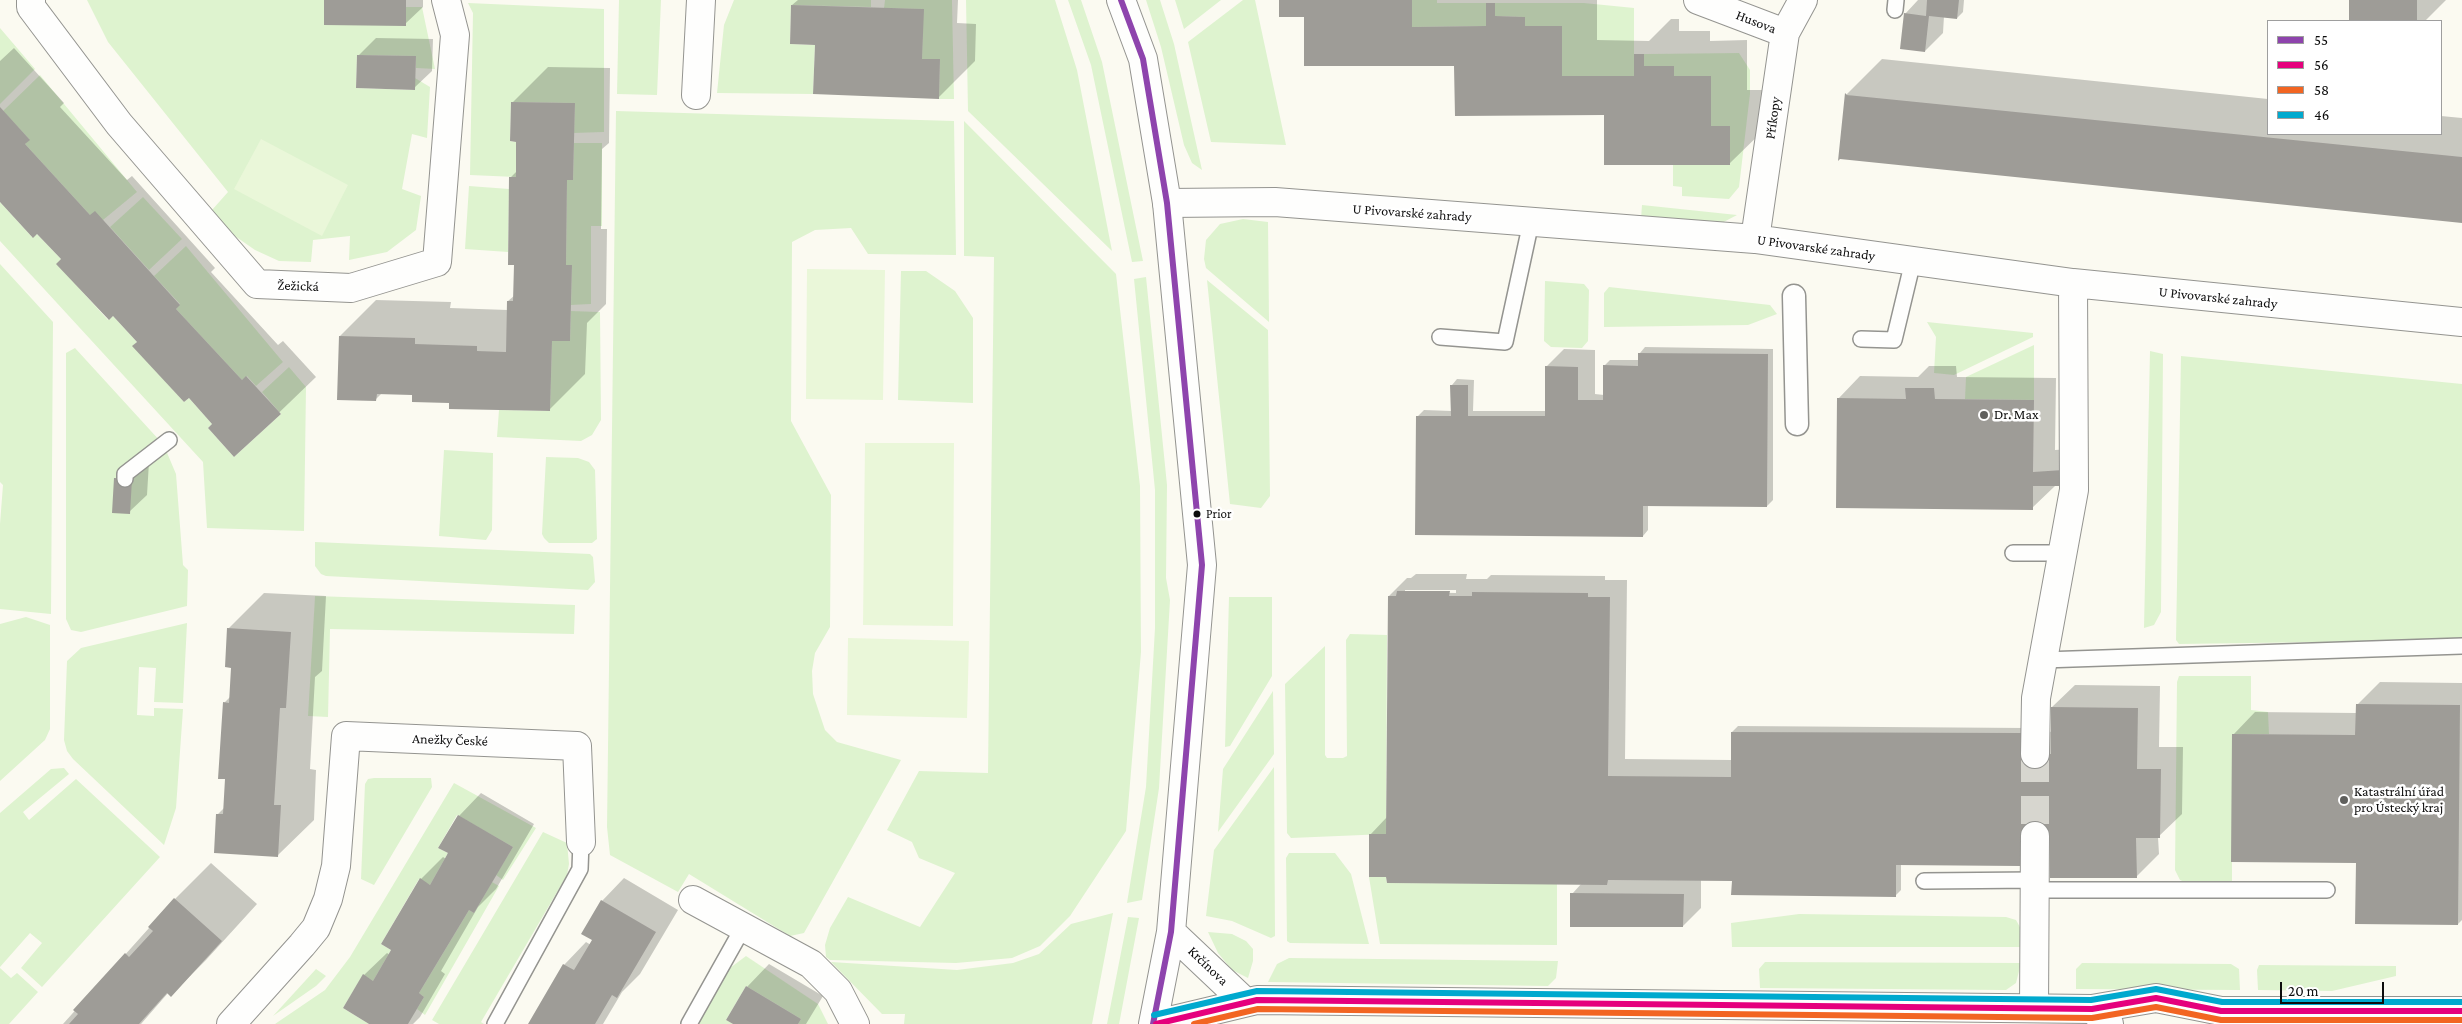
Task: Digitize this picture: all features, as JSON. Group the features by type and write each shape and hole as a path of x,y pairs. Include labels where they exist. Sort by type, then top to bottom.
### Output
{"street":[{"name":"Žežická","path":"31,4 119,124 257,284 351,288 437,262 455,34 446,0"},
{"path":"696,95 701,0"},
{"path":"1121,0 1143,59 1167,203 1202,565 1171,932 1155,1024"},
{"name":"Husova","path":"1698,0 1785,33"},
{"name":"Příkopy","path":"1755,239 1785,33 1803,0"},
{"name":"U Pivovarské zahrady","path":"1167,203 1275,202 1755,239 2073,283 2462,322"},
{"path":"2035,754 2036,698 2074,490 2073,283"},
{"path":"1794,296 1796,424"},
{"name":"Anežky České","path":"231,1024 316,928 328,899 336,866 346,736 578,746 581,842"},
{"path":"2034,1008 2035,836"},
{"path":"693,900 811,964 838,991 855,1024"},
{"name":"Krčínova","path":"1171,932 1244,1001"},
{"name":"Krčínova","path":"1155,1024 1244,1001 2034,1008 2100,1016 2156,998 2214,1017 2462,1012"}],"lane":[{"path":"1440,337 1505,342 1531,222"},
{"path":"1861,339 1894,340 1913,261"},
{"path":"125,478 125,474 169,440"},
{"path":"2013,553 2063,553"},
{"path":"2043,660 2462,646"},
{"name":"Anežky České","path":"495,1024 580,869 581,842"},
{"path":"1924,881 2035,885 2327,890"},
{"path":"689,1024 744,926"}],"green space":[{"path":"87,0 324,0 324,25 406,25 406,7 422,7 435,69 416,68 416,56 357,55 356,88 415,90 415,78 430,87 427,138 412,134 402,189 421,196 416,230 387,252 349,260 350,236 313,240 311,262 279,261 255,250 232,234 212,210 228,192 108,42"},
{"path":"619,0 661,0 657,95 617,94"},
{"path":"734,0 871,0 871,7 791,5 790,44 815,45 813,94 717,93 724,25"},
{"path":"885,0 952,0 954,99 939,99 940,59 922,59 923,9 884,8"},
{"path":"966,0 1055,0 1077,70 1112,251 968,111"},
{"path":"1068,0 1081,0 1102,62 1143,261 1132,262 1091,65"},
{"path":"1146,0 1160,0 1174,44 1202,170 1192,163 1184,145 1161,47"},
{"path":"1175,0 1221,0 1184,29"},
{"path":"1243,0 1255,0 1286,145 1211,142 1188,42"},
{"path":"1412,0 1437,0 1437,3 1486,3 1486,26 1412,27"},
{"path":"468,3 604,9 604,132 574,133 575,103 511,102 510,141 516,142 516,177 470,175 473,13"},
{"path":"1495,3 1584,3 1634,8 1634,76 1562,76 1525,26 1524,17 1495,16"},
{"path":"0,28 35,69 0,104"},
{"path":"1739,53 1750,70 1750,94 1739,187 1729,199 1682,196 1682,187 1673,186 1673,165 1730,165 1730,126 1711,126 1711,76 1674,76 1674,66 1644,66 1644,54"},
{"path":"40,75 137,192 103,220 90,215 25,144 29,139 3,111"},
{"path":"616,111 954,121 956,255 868,254 851,228 815,230 792,242 791,421 831,495 830,627 815,653 812,671 813,694 825,730 837,742 901,760 804,933 790,936 689,874 678,892 610,855 607,827"},
{"path":"964,121 1116,274 1140,486 1141,652 1126,831 1070,916 1040,946 1012,958 956,963 830,960 826,957 825,945 830,928 848,897 920,927 955,873 919,858 912,842 887,830 919,771 988,773 994,257 964,256"},
{"path":"261,139 348,185 322,236 234,189"},
{"path":"574,143 602,143 602,226 591,226 591,304 571,305 572,265 566,265 567,180 573,180"},
{"path":"469,186 509,189 508,252 465,249"},
{"path":"143,197 182,239 149,270 110,227"},
{"path":"0,202 32,237 37,234 61,259 57,264 108,320 113,316 137,342 133,346 184,402 189,398 212,424 208,428 234,457 281,414 262,392 289,367 306,387 304,531 207,528 203,462 0,241"},
{"path":"1642,205 1737,215 1716,226 1641,219"},
{"path":"1243,219 1268,222 1269,322 1206,268 1204,259 1206,240 1220,224"},
{"path":"186,246 283,362 256,386 247,376 242,380 176,309 180,304 154,276"},
{"path":"0,264 53,322 51,614 0,609 0,524 3,485 0,482"},
{"path":"807,269 885,270 883,400 806,399"},
{"path":"901,271 926,271 955,291 973,318 973,403 898,400"},
{"path":"1146,277 1167,485 1166,578 1170,600 1159,788 1142,900 1127,903 1146,787 1155,628 1155,490 1134,279"},
{"path":"1207,280 1268,330 1270,496 1261,508 1230,504"},
{"path":"1545,281 1584,284 1589,290 1588,341 1582,348 1551,347 1544,341"},
{"path":"1609,287 1770,305 1777,314 1748,325 1604,327 1604,293"},
{"path":"571,311 600,312 601,420 592,435 581,441 497,437 499,410 550,411 552,341 570,341"},
{"path":"1927,322 2033,333 2033,337 1954,375 1934,373 1936,337"},
{"path":"2034,345 2034,400 1965,399 1966,377"},
{"path":"75,348 161,442 132,479 165,448 176,474 183,565 188,570 187,606 81,632 71,630 66,619 66,353"},
{"path":"2150,351 2163,354 2161,612 2154,625 2144,628"},
{"path":"2181,356 2462,384 2462,640 2179,644 2176,640"},
{"path":"865,443 954,443 953,626 863,625"},
{"path":"444,450 493,453 492,530 486,540 439,536"},
{"path":"546,457 578,458 589,462 595,470 597,539 592,543 549,543 544,538 542,534"},
{"path":"315,542 590,554 593,557 595,582 588,590 326,576 321,574 315,566"},
{"path":"315,596 575,605 574,634 330,629 328,717 308,716"},
{"path":"1229,597 1272,597 1272,676 1230,746 1225,747"},
{"path":"26,617 50,625 50,729 45,740 0,781 0,624"},
{"path":"187,623 183,703 154,702 156,668 139,667 137,715 154,716 154,708 183,709 176,808 164,845 73,759 67,751 64,740 67,661 81,648"},
{"path":"1350,634 1387,635 1386,834 1291,838 1287,833 1285,684 1325,646 1325,755 1327,758 1343,758 1347,756 1346,640"},
{"path":"848,638 969,641 967,718 847,715"},
{"path":"2179,676 2251,676 2251,710 2268,712 2269,734 2232,734 2232,882 2189,884 2180,880 2175,870 2177,682"},
{"path":"1273,691 1274,754 1218,832 1223,769"},
{"path":"1274,767 1275,936 1271,938 1232,921 1206,916 1214,850"},
{"path":"64,768 69,774 23,812 29,820 76,779 160,857 42,987 21,968 42,943 30,933 0,967 0,813 51,769"},
{"path":"431,778 432,787 374,885 361,879 365,784 368,779"},
{"path":"454,783 536,828 503,880 496,875 513,847 457,815 438,848 448,853 430,885 419,879 381,944 391,950 373,981 363,975 343,1008 369,1024 275,1024 325,990 350,957"},
{"path":"543,832 567,843 569,864 567,875 481,1022 484,1024 439,1024 432,1020"},
{"path":"1289,853 1335,853 1351,874 1369,944 1290,943 1287,941 1286,858"},
{"path":"1369,877 1386,877 1387,883 1557,884 1557,945 1380,944"},
{"path":"492,882 499,886 425,1015 417,1009 424,997 419,993 469,910 474,913"},
{"path":"1113,913 1092,1024 904,1024 905,1014 882,1014 831,962 957,970 1013,963 1039,954 1071,924"},
{"path":"1799,914 2006,917 2016,920 2021,929 2021,947 1732,947 1731,923"},
{"path":"1128,917 1139,918 1120,1019 1119,1024 1107,1024"},
{"path":"1208,932 1232,934 1246,941 1253,949 1253,961 1248,978 1232,970 1218,953"},
{"path":"746,956 818,1004 828,1024 798,1024 801,1019 746,986 726,1020 733,1024 697,1024 730,968"},
{"path":"1289,958 1558,961 1556,978 1548,986 1268,982 1277,964"},
{"path":"1765,962 2021,963 2016,983 2006,990 1760,988 1759,969"},
{"path":"2082,963 2231,964 2239,969 2240,990 2076,989 2076,969"},
{"path":"2259,965 2396,966 2396,976 2332,991 2258,990 2257,970"},
{"path":"0,968 11,978 17,973 38,992 9,1024 0,1024"},
{"path":"316,969 326,976 316,986 273,1016"}],"building":[{"path":"324,0 406,0 406,26 324,25"},
{"path":"1279,0 1412,0 1412,27 1486,26 1486,3 1495,3 1495,16 1525,17 1525,26 1562,26 1562,76 1634,76 1634,54 1644,54 1644,66 1674,66 1674,76 1711,76 1711,126 1730,126 1730,165 1604,165 1604,115 1455,116 1454,66 1304,66 1304,17 1279,17"},
{"path":"1927,0 1959,0 1957,19 1929,16 1925,52 1900,49 1904,13 1926,16"},
{"path":"2349,0 2417,0 2417,20 2349,20"},
{"path":"791,5 924,9 922,59 940,59 939,99 813,94 815,45 790,44"},
{"path":"357,55 416,56 415,90 356,88"},
{"path":"1845,93 1847,95 2462,157 2462,223 1840,159 1838,161"},
{"path":"511,102 575,103 573,180 567,180 566,265 572,265 570,341 552,341 550,411 449,409 449,403 412,402 412,395 377,394 376,401 337,400 339,336 415,338 415,344 477,346 477,351 506,352 507,301 513,301 514,265 508,265 509,177 516,177 516,142 510,141"},
{"path":"0,107 30,140 25,144 90,215 95,211 180,305 176,309 242,380 246,376 281,414 234,457 208,428 212,424 189,398 184,402 132,346 137,342 113,316 109,320 56,264 61,259 37,234 33,238 0,202"},
{"path":"1638,353 1768,354 1767,507 1643,506 1643,537 1415,535 1416,416 1451,416 1450,385 1468,385 1468,416 1545,416 1545,366 1578,367 1578,400 1603,400 1603,365 1638,366"},
{"path":"1905,388 1934,388 1935,399 2034,400 2033,472 2063,470 2063,486 2033,486 2033,510 1836,508 1837,398 1906,399"},
{"path":"114,478 132,479 130,514 112,513"},
{"path":"1397,591 1450,591 1449,596 1472,596 1472,592 1588,593 1588,597 1610,597 1608,776 1731,777 1731,732 2022,733 2022,754 2051,754 2051,707 2138,708 2137,769 2161,769 2160,838 2136,838 2137,878 2050,878 2050,837 2021,836 2021,866 1896,865 1896,897 1731,895 1732,881 1608,880 1607,885 1387,883 1386,877 1369,877 1369,834 1386,834 1388,596 1396,596"},
{"path":"227,628 291,632 286,708 280,708 274,805 281,805 278,857 214,853 216,814 223,814 225,779 218,779 223,702 229,703 231,668 225,667"},
{"path":"2356,704 2460,705 2458,925 2355,924 2356,863 2231,862 2232,734 2355,735"},
{"path":"458,815 513,847 474,913 469,910 419,993 424,997 408,1024 369,1024 343,1008 363,974 373,981 391,950 381,944 420,878 430,885 448,853 438,848"},
{"path":"1570,893 1684,894 1683,927 1570,927"},
{"path":"174,898 222,941 171,997 167,993 139,1024 69,1024 78,1014 73,1010 125,953 129,957 153,931 148,927"},
{"path":"601,900 656,932 617,998 612,995 595,1024 528,1024 563,964 574,970 592,940 581,934"},
{"path":"746,986 801,1019 798,1024 733,1024 726,1020"}],"tunnel":[{"path":"2035,754 2035,836"}],"transit line":[{"name":"55","path":"1121,0 1143,59 1167,203 1202,565 1171,932 1153,1024"},
{"name":"46","path":"1154,1015 1257,991 2091,1000 2156,989 2222,1002 2462,1002"},
{"name":"56","path":"1156,1024 1257,1000 2092,1009 2156,998 2221,1011 2462,1011"},
{"name":"58","path":"1194,1024 1258,1009 2092,1018 2156,1007 2221,1020 2462,1020"}],"place":[{"name":"Dr. Max","path":"1984,415"},
{"name":"Prior","path":"1197,514"},
{"name":"Katastrální úřad pro Ústecký kraj","path":"2344,800"}]}
